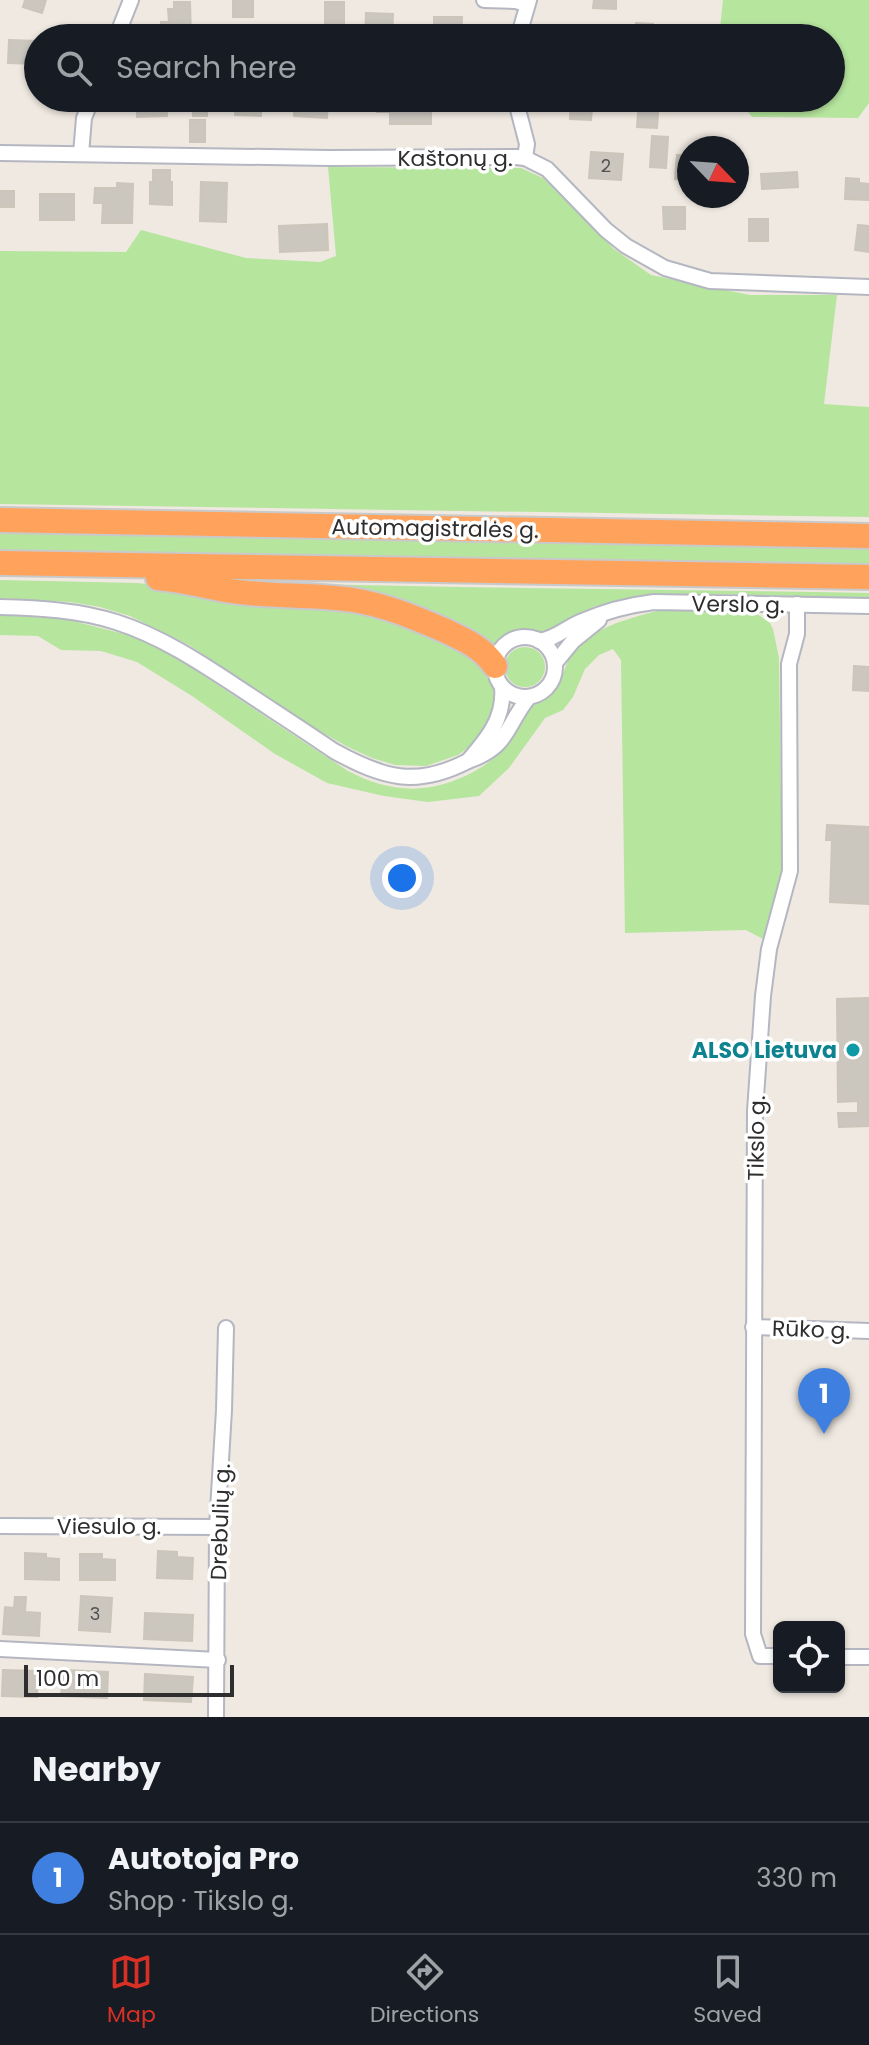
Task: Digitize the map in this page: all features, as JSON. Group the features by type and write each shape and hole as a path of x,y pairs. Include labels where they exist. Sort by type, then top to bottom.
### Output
{"highway":[{"name":"Automagistralės g.","path":"0,520 869,536"},
{"name":"Automagistralės g.","path":"0,563 869,577"},
{"path":"0,573 115,575 165,579 231,591 356,601 417,618 476,645 486,653 498,676"}],"street":[{"path":"122,24 131,0"},
{"path":"484,0 528,2 522,24"},
{"path":"81,154 86,112"},
{"path":"519,112 527,144 525,158"},
{"name":"Kaštonų g.","path":"0,153 525,158 547,169 606,230 626,246 665,268 710,281 869,287"},
{"name":"Verslo g.","path":"539,641 589,619 654,602 869,606"},
{"name":"Tikslo g.","path":"773,1656 760,1656 753,1634 755,1111 769,949 790,871 789,664 797,634 797,604"},
{"path":"0,607 86,614 147,634 198,662 334,751 379,772 401,777 421,778 439,774 493,750 529,697 545,690 551,683 555,663 549,648 539,641 525,637 508,642 496,657 503,701 495,726 468,761"},
{"name":"Verslo g.","path":"555,663 573,641 609,613"},
{"path":"498,676 514,695 529,697"},
{"name":"Rūko g.","path":"753,1327 869,1331"},
{"name":"Drebulių g.","path":"216,1717 217,1527 226,1328"},
{"name":"Viesulo g.","path":"0,1526 217,1527"},
{"path":"0,1649 218,1660"},
{"path":"845,1657 869,1657"}],"green space":[{"path":"723,0 869,0 869,103 858,118 752,117 748,112 845,112 845,24 720,24"},
{"path":"328,167 521,168 543,178 614,249 651,275 750,295 837,295 824,404 869,407 869,517 0,504 0,251 126,252 141,230 246,258 320,262 336,256"},
{"path":"0,530 869,544 869,568 0,550"},
{"path":"0,580 137,583 366,608 472,650 492,675 497,702 485,732 458,755 426,766 395,765 346,746 304,722 189,645 130,616 70,602 0,598"},
{"path":"229,582 869,593 869,598 708,594 641,597 595,606 554,630 508,635 493,648 445,623"},
{"path":"660,610 757,614 773,629 779,658 782,877 763,939 746,930 625,933 621,660 613,649 599,655 585,669 573,697 563,710 545,718 509,768 479,796 428,802 327,783 275,754 137,662 101,651 61,650 38,636 0,635 0,615 65,619 132,636 177,658 348,771 380,784 412,789 459,779 489,762 509,744 534,705 555,689 570,657 586,639 627,619"},
{"path":"525,647 539,653 545,667 539,681 525,687 511,681 505,667 511,653"}],"building":[{"path":"25,0 46,0 42,13 23,7"},
{"path":"233,0 253,0 253,17 233,17"},
{"path":"594,0 616,0 616,9 593,8"},
{"path":"174,2 190,2 191,24 161,24 169,22 168,9 174,9"},
{"path":"325,2 344,2 344,24 325,24"},
{"path":"366,13 393,14 393,24 366,24"},
{"path":"434,17 462,17 462,24 434,24"},
{"path":"9,40 24,41 24,64 8,63"},
{"path":"137,112 167,112 167,116 137,117"},
{"path":"193,112 207,112 207,116 193,116"},
{"path":"235,112 261,112 261,116 235,115"},
{"path":"294,112 327,112 327,118 294,116"},
{"path":"390,112 431,112 431,124 390,124"},
{"path":"570,112 592,112 591,120 570,119"},
{"path":"638,112 658,112 657,128 637,127"},
{"path":"190,120 205,120 205,142 190,142"},
{"path":"652,136 668,137 666,168 650,167"},
{"path":"591,152 623,154 621,180 589,178"},
{"path":"153,170 170,170 172,205 150,204"},
{"path":"797,172 798,187 762,189 761,174"},
{"path":"846,178 869,184 869,200 845,199"},
{"path":"201,182 227,183 226,222 200,221"},
{"path":"117,183 133,184 132,223 102,223 103,203 94,203 95,188 117,188"},
{"path":"0,191 14,191 14,207 0,207"},
{"path":"40,194 74,194 74,220 40,220"},
{"path":"663,207 685,208 685,229 664,229"},
{"path":"749,219 768,219 768,241 749,241"},
{"path":"327,224 328,250 280,252 279,226"},
{"path":"858,225 869,226 869,252 855,250"},
{"path":"854,666 869,667 869,691 853,690"},
{"path":"827,825 869,827 869,904 830,902 832,840 826,840"},
{"name":"ALSO Lietuva","path":"869,998 869,1126 839,1127 838,1113 858,1113 858,1101 838,1102 837,999"},
{"path":"158,1551 177,1552 177,1557 193,1558 192,1579 157,1578"},
{"path":"25,1553 46,1554 46,1558 59,1559 59,1580 25,1579"},
{"path":"80,1554 102,1554 102,1559 115,1560 115,1580 80,1580"},
{"path":"81,1596 112,1598 110,1632 79,1630"},
{"path":"15,1597 26,1597 25,1612 40,1613 39,1636 3,1634 5,1607 14,1608"},
{"path":"145,1613 193,1615 192,1641 144,1639"},
{"path":"3,1670 38,1671 37,1697 2,1696"},
{"path":"63,1670 86,1671 84,1697 61,1696"},
{"path":"86,1671 108,1672 107,1698 84,1697"},
{"path":"145,1674 193,1677 191,1702 144,1700"}],"place":[{"name":"ALSO Lietuva","path":"853,1050"},
{"name":"Autotoja Pro","path":"824,1434"}]}
